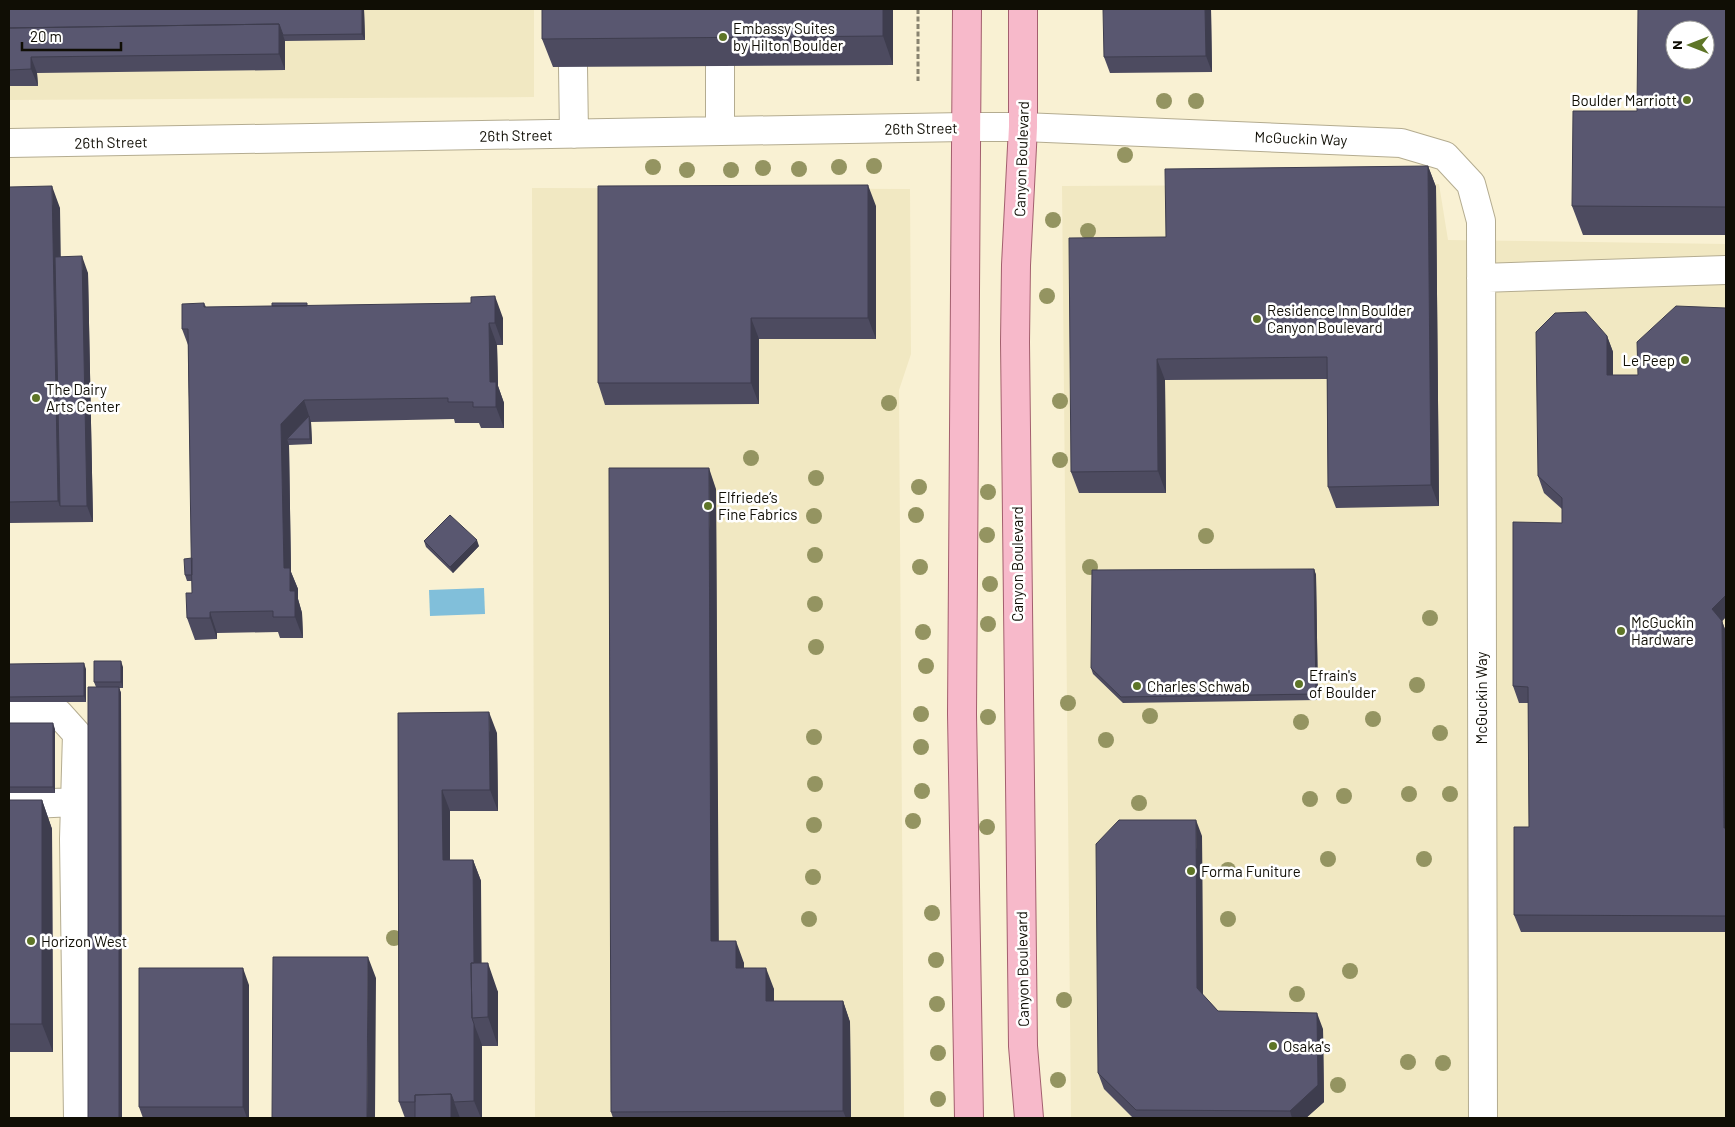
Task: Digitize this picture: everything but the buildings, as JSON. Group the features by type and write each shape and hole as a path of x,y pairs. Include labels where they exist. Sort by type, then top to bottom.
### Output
{"main road":[{"path":"967,9 962,714 969,1118"},
{"name":"Canyon Boulevard","path":"1023,9 1022,127 1016,265 1016,361 1022,1046 1029,1118"}],"street":[{"path":"720,66 720,131"},
{"path":"574,67 574,134"},
{"name":"26th Street","path":"9,143 1022,127"},
{"name":"McGuckin Way","path":"1022,127 1401,143 1445,156 1470,184 1481,221 1483,1118"},
{"path":"1481,278 1726,270"},
{"path":"9,714 59,714 76,734 78,1118"},
{"path":"9,805 75,802"}],"path":[{"path":"918,9 918,81"}],"shaded area":[{"path":"9,9 534,9 534,97 9,100"},
{"path":"1439,184 1448,240 1726,244 1726,1118 1071,1118 1062,186"},
{"path":"532,188 910,189 911,354 899,390 904,1118 535,1118"}],"water":[{"path":"484,588 485,614 430,616 429,590"}],"place":[{"name":"Embassy Suites by Hilton Boulder","path":"723,37"},
{"name":"Boulder Marriott","path":"1687,100"},
{"name":"Residence Inn Boulder Canyon Boulevard","path":"1257,319"},
{"name":"Le Peep","path":"1685,360"},
{"name":"The Dairy Arts Center","path":"36,398"},
{"name":"Elfriede’s Fine Fabrics","path":"708,506"},
{"name":"McGuckin Hardware","path":"1621,631"},
{"name":"Efrain's of Boulder","path":"1299,684"},
{"name":"Charles Schwab","path":"1137,686"},
{"name":"Forma Funiture","path":"1191,871"},
{"name":"Horizon West","path":"31,941"},
{"name":"Osaka's","path":"1273,1046"}]}
